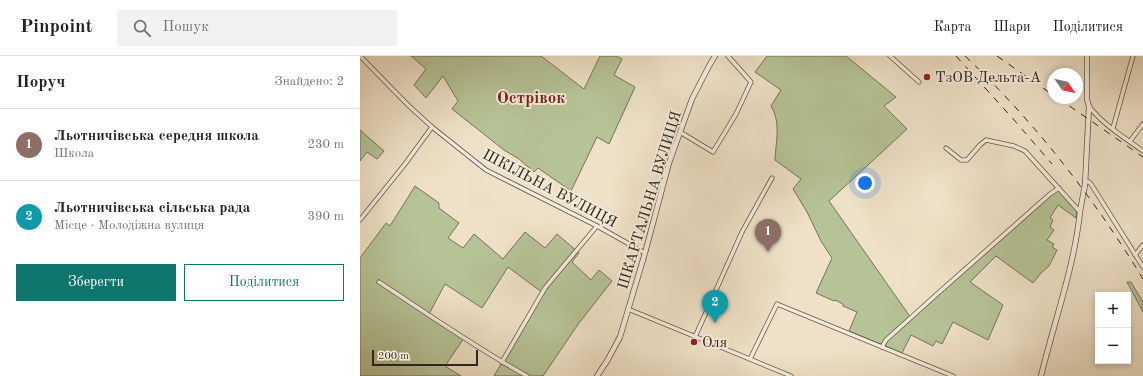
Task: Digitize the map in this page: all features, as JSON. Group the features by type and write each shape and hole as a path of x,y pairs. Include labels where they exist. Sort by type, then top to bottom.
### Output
{"street":[{"name":"ШКІЛЬНА ВУЛИЦЯ","path":"360,56 432,127 486,170 597,226 645,253"},
{"name":"ШКАРТАЛЬНА ВУЛИЦЯ","path":"598,376 620,337 645,253 658,202 680,132 692,99 714,56"},
{"path":"680,132 712,152 736,114 751,82 728,56"},
{"path":"890,56 918,82"},
{"path":"1087,56 1087,100 1089,106 1093,112 1143,151"},
{"path":"1113,128 1133,56"},
{"path":"1041,376 1065,287 1080,212 1085,183 1089,106"},
{"path":"1130,141 1143,124"},
{"path":"360,220 405,164 432,127"},
{"path":"946,148 960,160 967,160 986,140 1014,146 1025,151 1080,212"},
{"path":"695,337 742,232 772,178"},
{"path":"1085,183 1089,182 1091,184 1143,267"},
{"path":"882,347 886,340 936,295 1050,194 1059,188"},
{"path":"502,362 545,288 597,226"},
{"path":"1135,255 1143,245"},
{"path":"379,282 502,362 528,376"},
{"path":"750,359 777,304 953,376"},
{"path":"628,309 791,376"}],"green space":[{"path":"411,56 541,56 584,89 600,56 616,56 622,59 614,75 635,87 609,144 597,137 571,191 538,168 534,172 452,109 458,101 443,76 426,98 414,85 426,69"},
{"path":"767,56 846,56 896,97 884,106 907,129 829,201 911,318 1057,190 1077,210 1076,218 1058,205 1050,218 1053,220 1050,227 1054,230 1047,240 1054,244 1052,247 1057,250 1049,266 1033,283 996,256 970,282 1003,305 988,340 953,322 942,344 936,341 933,346 911,335 902,353 849,331 857,312 843,306 843,304 835,300 834,301 816,293 832,258 821,241 807,212 793,189 801,179 775,160 777,125 771,106 781,90 755,72"},
{"path":"360,130 384,151 377,159 367,152 360,161"},
{"path":"415,186 439,203 439,208 459,223 448,238 463,248 474,234 503,259 525,232 545,248 557,234 579,253 572,262 591,280 599,270 612,281 579,323 543,376 494,376 543,293 508,267 482,308 445,284 429,314 464,338 445,366 461,376 360,376 360,258 386,223 390,226"},
{"path":"1127,282 1131,282 1143,302 1143,312"}],"railway":[{"path":"956,56 1052,164"},
{"path":"965,56 1015,107 1062,162 1104,219 1143,279"},
{"path":"997,56 1047,91"},
{"path":"1067,104 1143,157"}],"place":[{"name":"ТзОВ Дельта-А","path":"927,77"},
{"name":"Льотничівська середня школа","path":"768,252"},
{"name":"Льотничівська сільська рада","path":"715,323"},
{"name":"Оля","path":"694,342"}],"district":[{"name":"Острівок","path":"531,97"}]}
